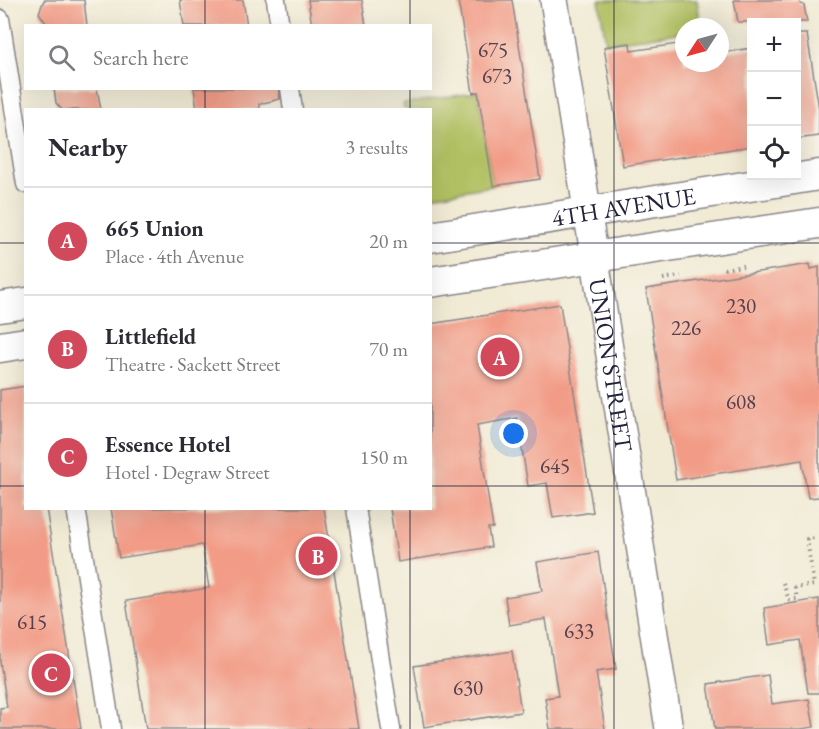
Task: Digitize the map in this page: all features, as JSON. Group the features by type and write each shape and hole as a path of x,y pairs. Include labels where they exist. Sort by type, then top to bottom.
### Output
{"main road":[{"name":"UNION STREET","path":"554,0 669,729"},
{"name":"4TH AVENUE","path":"432,237 819,175"},
{"name":"4TH AVENUE","path":"432,282 819,223"},
{"path":"0,307 24,303"},
{"path":"0,347 24,343"}],"street":[{"path":"276,0 280,24"},
{"path":"0,19 24,171"},
{"path":"290,90 293,108"},
{"path":"76,510 111,729"},
{"path":"356,510 390,729"}],"path":[{"path":"724,269 742,266"},
{"path":"663,279 681,276"},
{"path":"783,583 789,600 797,599 795,588 814,585 807,539 814,538"}],"green space":[{"path":"599,0 697,0 700,18 675,18 675,33 606,43"},
{"path":"478,92 493,186 432,196 432,108 404,108 403,104"}],"building":[{"path":"44,0 84,0 87,24 47,24 39,13"},
{"path":"180,0 243,0 247,24 184,24"},
{"path":"308,0 362,0 366,24 312,24"},
{"path":"458,0 512,0 540,179 493,186 478,92 473,93"},
{"path":"734,0 799,0 800,4 804,5 807,22 801,22 801,18 747,18 747,22 738,22"},
{"path":"801,34 807,34 819,109 819,136 801,138"},
{"path":"630,43 631,51 675,44 675,72 729,72 729,52 747,49 747,147 623,166 604,47"},
{"path":"54,90 97,90 101,108 60,108 56,103"},
{"path":"194,90 279,90 280,99 259,104 260,108 197,108"},
{"path":"810,264 811,269 819,267 819,497 808,498 802,460 676,480 646,289"},
{"path":"560,304 593,512 553,518 547,483 528,486 517,418 477,425 493,528 488,528 491,547 398,562 390,510 432,510 432,324"},
{"path":"24,386 24,510 46,510 81,729 0,729 0,708 7,707 0,662 0,390"},
{"path":"111,510 324,510 359,729 146,729 126,601 209,588 202,545 119,558"},
{"path":"598,552 616,669 596,672 605,729 550,729 545,698 558,696 546,619 509,625 505,597 542,591 537,562"},
{"path":"819,599 819,693 808,693 800,640 769,645 764,608"},
{"path":"512,651 521,712 424,727 414,666"},
{"path":"768,675 772,704 809,699 814,727 715,729 708,684"}],"place":[{"name":"665 Union","path":"500,357"},
{"name":"Littlefield","path":"318,556"},
{"name":"Essence Hotel","path":"51,673"}]}
